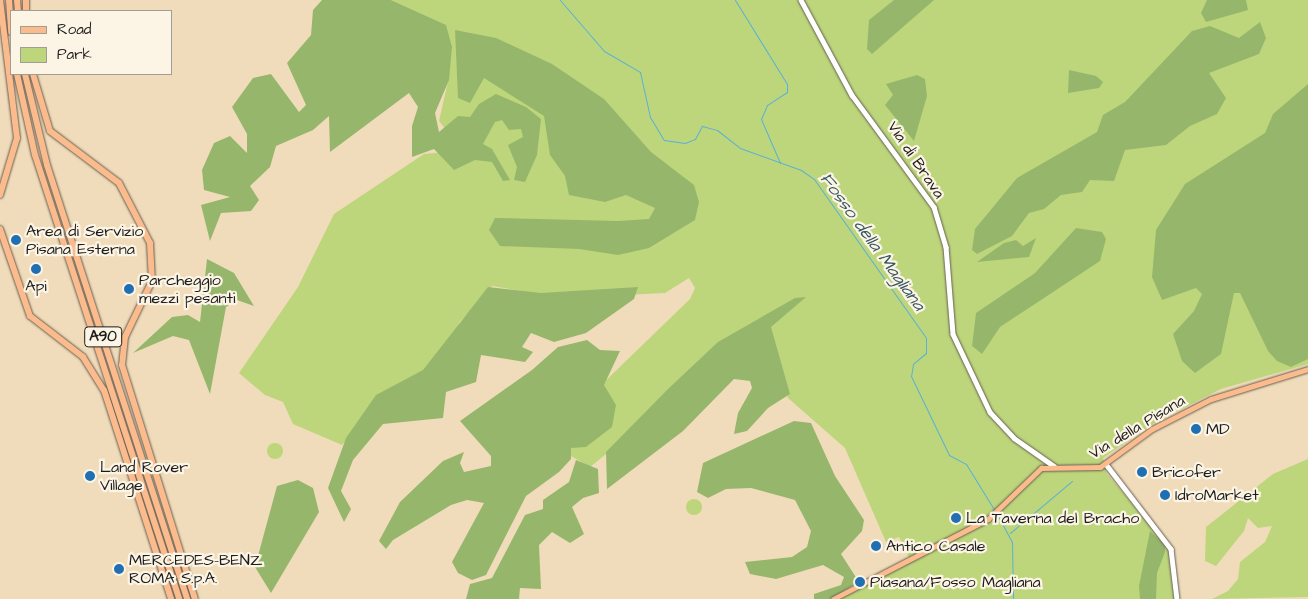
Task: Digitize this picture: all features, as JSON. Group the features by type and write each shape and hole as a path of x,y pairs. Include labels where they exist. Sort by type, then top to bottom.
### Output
{"highway":[{"path":"0,0 5,57 18,138 0,195"},
{"path":"9,0 10,16"},
{"path":"0,40 5,57"},
{"name":"A90","path":"17,75 35,155 179,599"},
{"name":"A90","path":"25,75 47,165 187,599"},
{"path":"33,75 50,131 119,183 150,243 152,281 125,337 122,365 195,599"},
{"path":"0,229 30,316 83,357 104,390 171,599"}],"main road":[{"name":"Via della Pisana","path":"1054,466 1085,470 1106,464 1152,429 1211,399 1308,369"},
{"path":"833,599 991,517 1001,509 1035,472 1054,466"}],"street":[{"name":"Via di Brava","path":"801,0 852,95 872,117 934,207 946,247 953,334 990,412 1014,438 1054,466"},
{"path":"1106,464 1169,546 1177,599"}],"green space":[{"path":"322,0 391,0 446,25 452,47 449,80 435,113 439,132 458,116 470,117 479,104 496,94 526,107 541,119 537,155 525,182 514,180 517,167 508,145 523,137 521,129 509,130 502,120 495,122 483,144 492,149 510,180 503,181 492,162 475,160 454,170 434,149 412,157 412,126 418,107 409,93 330,152 329,116 313,130 276,146 270,167 250,186 259,200 251,211 221,213 210,241 201,205 230,197 204,190 202,170 214,143 230,136 247,153 247,134 232,107 253,78 271,74 299,112 306,105 287,63 311,35 313,10"},
{"path":"391,0 1308,0 1308,364 1221,389 1154,423 1103,458 1107,474 1163,539 1173,560 1175,599 839,599 910,560 899,537 886,542 845,448 788,398 763,328 590,467 559,449 597,389 690,299 695,288 689,278 665,293 564,298 492,286 459,323 452,364 368,415 342,445 293,424 283,402 265,395 239,373 298,287 334,214 424,154 445,152 450,135 439,121 449,77 430,18"},
{"path":"894,0 934,0 872,54 867,49 869,20"},
{"path":"1207,0 1246,0 1248,10 1206,22 1201,13"},
{"path":"1260,22 1266,38 1259,54 1209,73 1226,98 1217,114 1190,126 1166,145 1125,150 1114,181 1090,180 1082,192 1061,195 1044,209 1029,213 1012,236 977,254 972,250 975,229 1017,178 1097,132 1103,115 1125,102 1192,31 1210,26 1239,38"},
{"path":"455,30 496,38 552,64 604,99 651,152 694,185 699,202 695,220 649,248 618,255 579,249 500,246 489,230 495,218 618,221 649,219 655,208 626,195 605,202 569,195 565,176 550,155 544,116 484,78 470,103 458,98"},
{"path":"1069,70 1096,76 1103,82 1099,88 1068,93"},
{"path":"917,75 925,79 927,96 914,141 885,105 893,95 886,84"},
{"path":"1308,84 1308,359 1291,367 1277,361 1268,351 1240,293 1234,293 1221,354 1195,373 1182,361 1173,334 1194,311 1202,294 1196,288 1162,300 1152,277 1156,230 1185,184 1265,133 1273,114"},
{"path":"1076,228 1102,232 1106,239 1100,261 1000,327 982,354 972,346 976,313 1035,273"},
{"path":"1036,238 1029,257 977,262 1004,243 1016,240 1023,246"},
{"path":"207,259 234,273 254,306 237,300 226,307 210,394 189,340 173,336 133,353 172,317 188,315 200,322"},
{"path":"488,287 541,293 638,287 634,299 586,333 554,342 531,333 522,347 533,352 525,362 481,355 476,382 446,392 443,418 383,424 353,460 341,491 351,509 344,522 328,488 346,438 376,395 423,370"},
{"path":"806,297 771,327 790,394 768,408 747,431 734,434 738,413 752,388 750,381 734,379 683,431 607,489 606,452 668,389 718,342 795,298"},
{"path":"587,340 600,350 620,351 604,385 616,405 612,427 586,447 571,448 571,459 559,472 526,496 486,575 472,580 458,573 452,562 484,503 467,500 451,505 393,540 386,549 379,541 400,502 443,461 464,452 460,463 464,472 491,466 491,456 460,421 532,370 558,347"},
{"path":"794,421 811,423 835,476 864,520 862,531 841,554 859,582 830,599 814,599 814,594 841,585 844,577 823,565 776,579 750,574 745,562 792,557 807,547 811,531 795,500 751,488 726,489 708,498 697,492 703,463"},
{"path":"272,443 278,443 283,448 281,457 272,459 267,454 267,448"},
{"path":"1308,459 1308,597 1212,599 1228,591 1238,579 1240,562 1265,542 1272,526 1258,528 1248,518 1244,531 1216,566 1205,561 1206,527 1273,474"},
{"path":"576,460 598,469 599,493 583,498 572,507 584,534 570,543 552,532 539,545 541,589 520,588 519,599 466,599 470,584 492,578 525,515 543,509 543,500 569,482"},
{"path":"298,480 313,488 319,512 271,593 255,567 277,486"},
{"path":"691,499 697,499 702,504 700,513 691,515 686,510 686,504"},
{"path":"1150,531 1165,545 1165,552 1157,573 1156,599 1140,599 1139,586"}],"waterway":[{"name":"Fosso della Magliana","path":"560,0 604,51 640,72 650,117 664,140 685,143 695,139 702,126 717,130 740,148 801,170 814,179 926,338 926,353 913,364 911,376 949,455 966,464 995,511"},
{"path":"735,0 787,84 787,92 767,105 761,119 780,163"},
{"path":"1010,533 1072,481"},
{"name":"Fosso della Magliana","path":"997,514 1012,542 1013,599"}],"place":[{"name":"Area di Servizio Pisana Esterna","path":"16,240"},
{"name":"Api","path":"36,269"},
{"name":"Parcheggio mezzi pesanti","path":"129,289"},
{"name":"MD","path":"1196,429"},
{"name":"Bricofer","path":"1142,472"},
{"name":"Land Rover Village","path":"90,476"},
{"name":"IdroMarket","path":"1165,495"},
{"name":"La Taverna del Bracho","path":"956,518"},
{"name":"Antico Casale","path":"876,546"},
{"name":"MERCEDES-BENZ ROMA S.p.A.","path":"119,569"},
{"name":"Piasana/Fosso Magliana","path":"860,582"}]}
